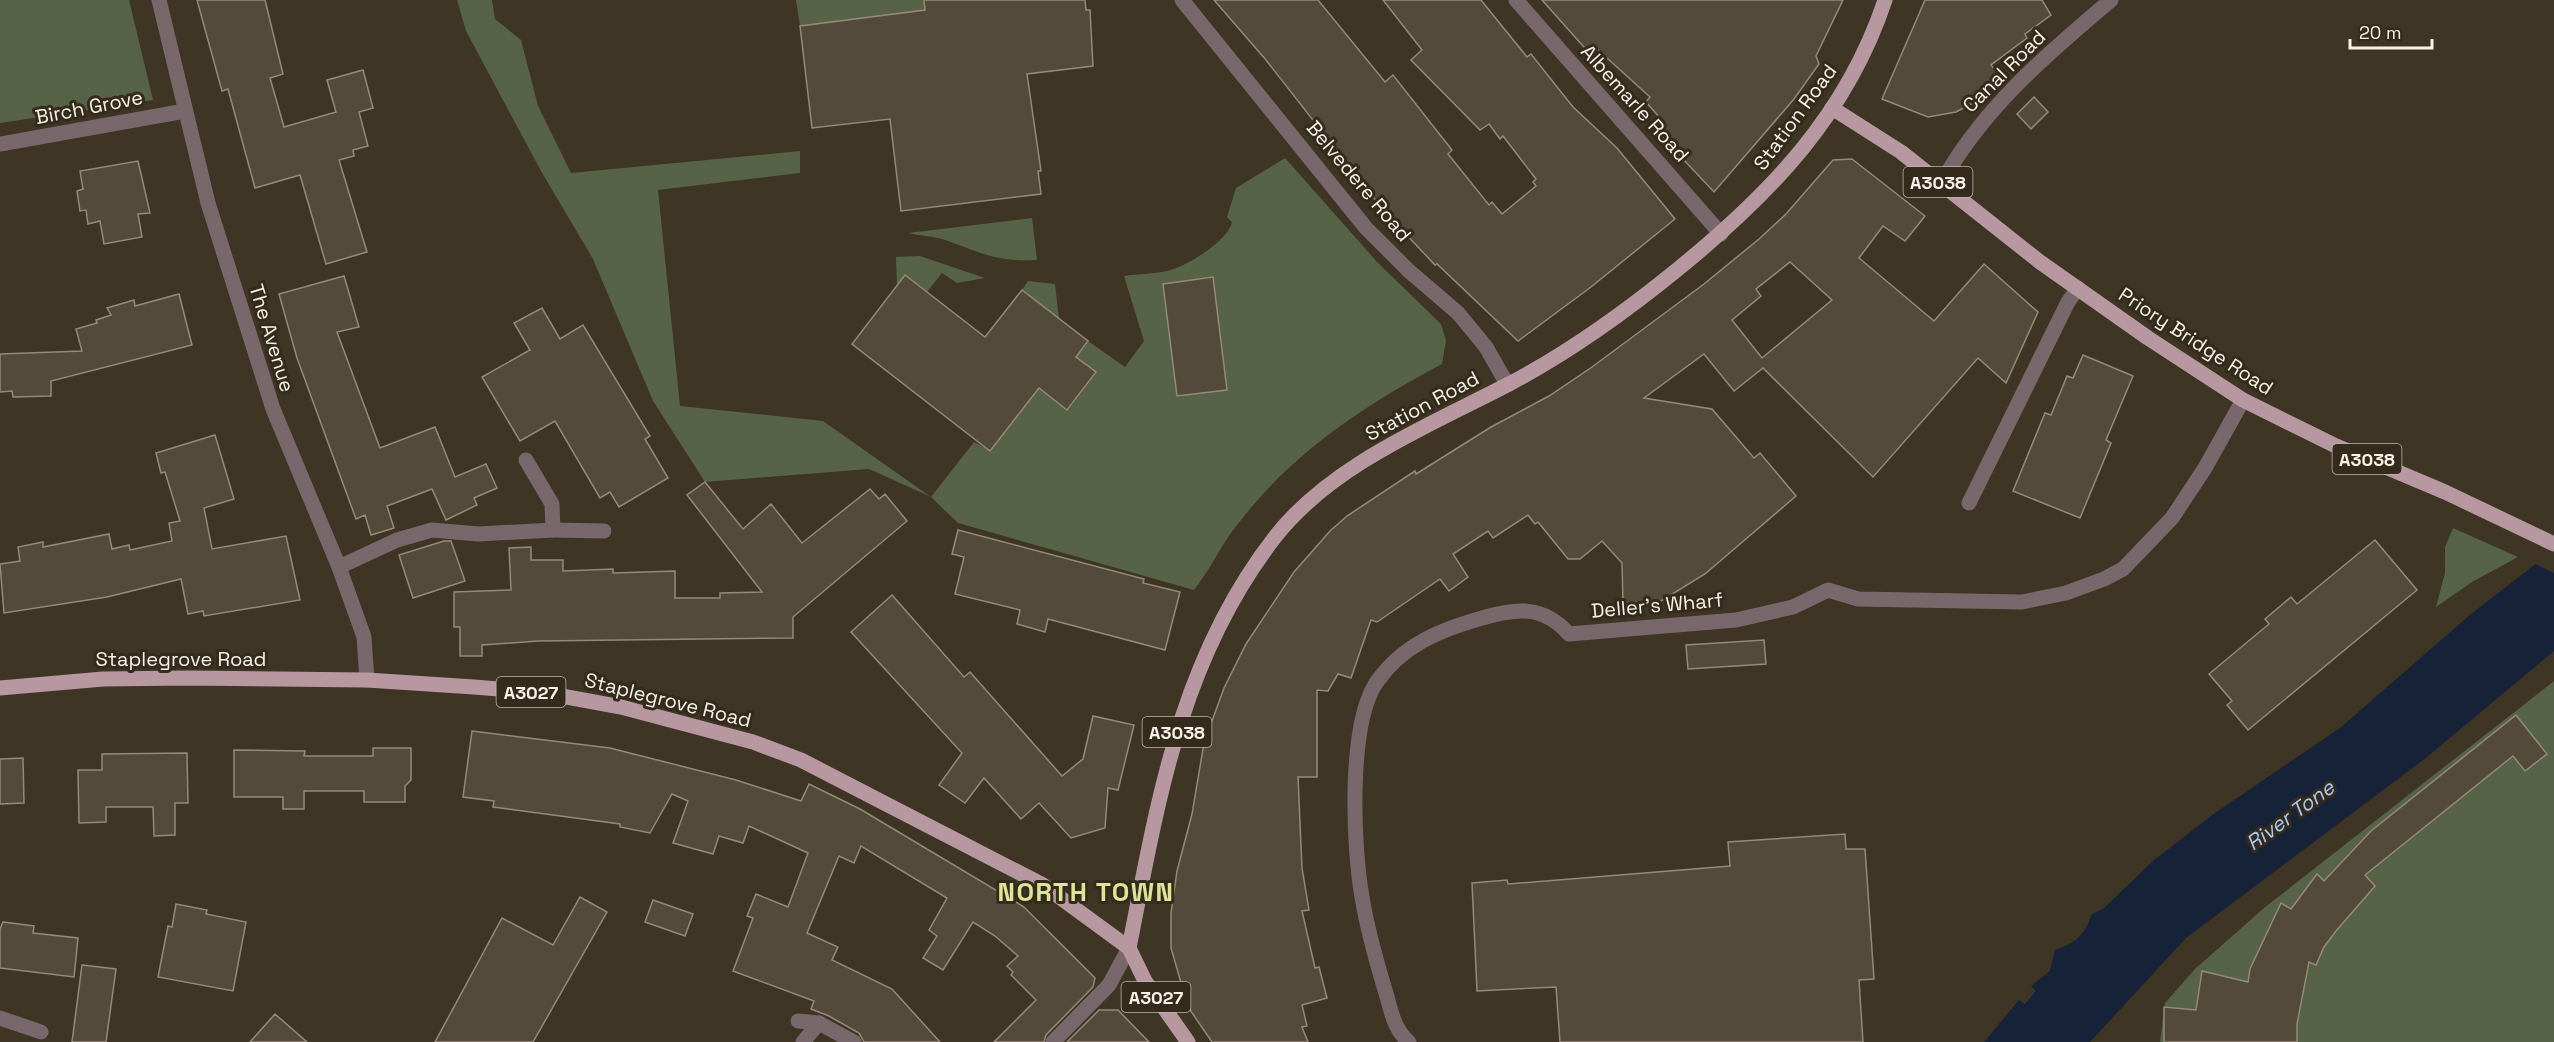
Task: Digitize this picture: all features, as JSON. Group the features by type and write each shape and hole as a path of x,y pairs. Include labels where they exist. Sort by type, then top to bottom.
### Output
{"main road":[{"name":"Station Road","path":"1129,948 1163,779 1175,736 1205,652 1238,589 1276,535 1301,509 1357,465 1417,428 1507,384 1578,345 1642,298 1721,234 1789,169 1832,108 1868,48 1886,0"},
{"name":"Priory Bridge Road","path":"1832,108 1902,152 2078,288 2148,338 2243,400 2336,447 2554,544"},
{"name":"Staplegrove Road","path":"0,688 103,679 367,680 545,693 621,707 753,742 801,760 1042,885 1129,948"},
{"name":"A3027","path":"1129,948 1145,981 1188,1042"}],"street":[{"name":"The Avenue","path":"159,0 208,203 273,410 339,567 364,637 367,680"},
{"name":"Belvedere Road","path":"1182,0 1366,228 1409,272 1458,313 1486,347 1507,384"},
{"name":"Albemarle Road","path":"1516,0 1721,234"},
{"name":"Canal Road","path":"1941,184 1978,126 2040,63 2111,0"},
{"name":"Birch Grove","path":"0,144 185,111"},
{"path":"1969,503 2068,302 2078,288"},
{"name":"Deller's Wharf","path":"1409,1042 1399,1034 1380,975 1361,897 1355,785 1360,725 1376,684 1403,651 1451,627 1496,614 1527,610 1554,618 1569,634 1736,620 1792,607 1828,590 1858,599 2022,602 2066,593 2123,569 2138,556 2172,518 2205,468 2243,400"},
{"path":"526,460 552,504 553,530"},
{"path":"339,567 397,540 432,530 478,534 553,530 604,531"},
{"path":"1053,1042 1109,985 1129,948"},
{"path":"0,1018 41,1032"},
{"path":"798,1021 819,1023 854,1042"},
{"path":"803,1042 819,1023"}],"green space":[{"path":"0,0 129,0 153,100 0,123"},
{"path":"457,0 492,0 495,19 521,40 538,106 571,173 800,151 800,173 658,190 680,406 823,421 931,497 869,469 705,482 653,401 593,259 541,171 466,31"},
{"path":"796,0 924,0 925,10 800,26"},
{"path":"1285,158 1378,263 1441,324 1446,340 1442,364 1357,414 1305,453 1258,499 1237,525 1194,590 958,523 931,497 974,442 990,450 1039,388 1068,410 1096,373 1076,357 1088,341 1125,367 1144,341 1124,276 1175,269 1215,245 1232,222 1227,217 1236,188","holes":["1213,278 1227,389 1177,396 1163,284"]},
{"path":"1032,218 1037,260 1000,258 941,239 908,233"},
{"path":"920,256 985,278 957,283 942,273 927,292 897,286 896,257"},
{"path":"1028,281 1055,284 1059,319 1022,290"},
{"path":"2453,528 2518,557 2472,582 2436,607 2445,573 2445,547"},
{"path":"2554,681 2554,1042 2160,1042 2165,1003 2195,969 2264,908"}],"water":[{"name":"River Tone","path":"2554,550 2554,651 2427,757 2186,938 2090,1042 1984,1042 2019,1000 2025,1004 2036,991 2031,986 2050,971 2055,950 2078,938 2086,928 2091,915 2104,908 2154,860 2215,813 2340,728 2471,614"}],"pier":[{"path":"2554,547 2554,573 2533,563 2552,548"}],"building":[{"path":"197,0 265,0 283,74 270,78 284,127 336,112 327,80 363,70 373,108 359,112 368,146 353,150 354,156 339,160 367,252 326,264 300,175 255,188 228,89 222,91"},
{"path":"924,0 1085,0 1086,10 1090,10 1093,66 1027,74 1041,171 1038,171 1041,194 901,211 890,119 812,128 800,26 925,10"},
{"path":"1214,0 1318,0 1385,82 1393,75 1452,150 1448,154 1489,205 1492,202 1502,214 1536,186 1533,182 1536,179 1503,136 1500,139 1489,124 1480,130 1411,60 1422,50 1383,0 1481,0 1527,57 1531,54 1573,107 1617,148 1675,219 1591,287 1518,341 1437,264 1435,265 1384,211 1266,60"},
{"path":"1542,0 1843,0 1816,56 1819,64 1794,99 1714,192 1651,125 1660,118 1646,102 1650,97 1597,49 1591,55"},
{"path":"1925,0 2042,0 2051,15 2025,34 2027,38 1991,65 2003,80 1975,102 1956,112 1928,117 1882,99"},
{"path":"2034,97 2048,112 2031,129 2017,114"},
{"path":"1852,159 1925,216 1905,241 1883,226 1859,258 1934,321 1984,264 2038,312 2006,383 1978,358 1873,477 1763,368 1734,391 1704,354 1644,398 1712,409 1754,458 1760,453 1796,496 1705,574 1661,601 1623,603 1622,563 1602,541 1580,559 1568,559 1538,522 1535,524 1528,515 1493,538 1488,531 1453,554 1468,577 1449,591 1440,579 1377,622 1371,620 1351,678 1338,674 1328,691 1317,690 1317,777 1298,777 1302,868 1309,910 1302,911 1315,968 1319,967 1327,998 1302,1005 1307,1026 1302,1027 1308,1042 1212,1042 1188,1007 1171,948 1171,913 1177,871 1192,814 1204,743 1224,688 1246,644 1294,572 1330,531 1347,516 1415,471 1416,474 1491,427 1549,396 1704,284 1786,214 1833,160","holes":["1790,262 1832,300 1762,358 1732,320 1761,296 1756,289"]},
{"path":"138,161 150,213 138,214 142,237 104,244 100,221 88,224 86,210 80,211 77,191 83,189 80,171"},
{"path":"905,275 985,337 1022,290 1088,341 1076,357 1096,372 1067,410 1039,388 990,451 852,344"},
{"path":"344,276 359,327 337,332 380,448 435,427 455,477 486,464 497,488 474,498 477,505 446,520 432,489 387,506 394,528 371,535 365,515 356,519 297,358 279,294"},
{"path":"1213,277 1227,390 1177,396 1163,284"},
{"path":"179,294 192,345 51,381 51,396 13,397 12,391 0,392 0,354 82,351 76,329 97,323 96,320 111,315 107,308 134,300 135,306"},
{"path":"542,308 560,339 583,325 650,436 645,439 668,478 619,507 610,492 600,498 555,421 520,441 482,377 530,350 514,323"},
{"path":"2083,355 2133,376 2106,440 2111,443 2080,518 2013,491 2045,413 2051,415 2067,376 2073,378"},
{"path":"215,435 234,499 204,508 212,549 286,536 300,600 204,616 203,611 188,614 181,579 107,597 4,613 0,564 20,561 18,547 43,542 43,547 109,534 112,549 129,545 130,550 172,541 169,523 180,521 165,472 161,473 156,453"},
{"path":"705,482 743,529 771,504 802,543 870,489 879,499 885,494 907,521 793,617 793,638 538,641 482,645 482,656 460,656 460,627 454,627 454,592 511,590 509,548 531,547 531,560 563,560 563,571 613,569 613,573 675,571 675,598 720,598 720,593 762,592 687,495"},
{"path":"958,530 1144,579 1143,583 1180,592 1165,650 1048,619 1045,632 1017,624 1020,610 955,594 964,557 952,554"},
{"path":"2375,540 2417,590 2248,730 2227,705 2232,701 2209,674 2269,624 2265,619 2291,597 2297,604"},
{"path":"444,541 451,541 465,581 413,598 399,555"},
{"path":"892,595 964,677 970,672 1062,776 1083,759 1093,716 1134,725 1118,790 1108,788 1105,828 1071,838 1039,803 1021,819 984,778 965,803 939,785 962,753 851,632"},
{"path":"1764,640 1766,664 1688,669 1686,645"},
{"path":"2516,715 2547,754 2525,771 2513,756 2365,875 2375,886 2324,947 2316,965 2309,962 2297,1024 2297,1042 2164,1042 2164,1007 2196,1010 2202,971 2248,982 2250,969 2281,903 2291,909 2317,874 2324,881 2371,831"},
{"path":"472,731 610,748 736,780 801,801 809,784 860,809 1024,907 1095,978 1093,987 1046,1035 1044,1042 994,1042 1036,1000 1011,975 1013,972 1007,966 1018,956 995,936 973,922 943,970 923,958 937,936 929,930 947,898 861,846 854,863 839,856 807,933 838,947 832,960 892,989 940,1042 864,1042 859,1033 811,1009 814,1001 733,971 753,918 747,916 756,894 788,907 808,853 749,826 743,843 719,836 713,854 673,843 688,801 672,794 650,833 620,827 620,824 493,807 494,801 463,797"},
{"path":"373,748 411,748 411,780 405,786 405,802 364,802 364,791 304,791 304,809 283,809 283,797 234,797 234,750 305,751 304,756 373,756"},
{"path":"187,753 188,803 175,803 175,835 154,836 153,807 106,807 106,822 79,823 78,770 102,770 102,754"},
{"path":"23,758 24,803 0,804 0,759"},
{"path":"1845,834 1846,849 1865,849 1874,979 1859,980 1863,1042 1560,1042 1556,987 1477,991 1472,883 1507,880 1508,884 1730,866 1728,842"},
{"path":"580,897 607,912 533,1042 435,1042 502,918 553,945"},
{"path":"653,900 693,914 685,936 645,922"},
{"path":"176,904 207,910 206,914 246,922 233,991 158,977 168,926 172,927"},
{"path":"3,922 34,926 33,933 78,938 74,977 0,968 0,929"},
{"path":"82,965 116,969 106,1042 72,1042"},
{"path":"1099,1010 1118,1010 1149,1042 1067,1042"},
{"path":"275,1014 307,1042 250,1042"}],"district":[{"name":"NORTH TOWN","path":"1086,892"}]}
